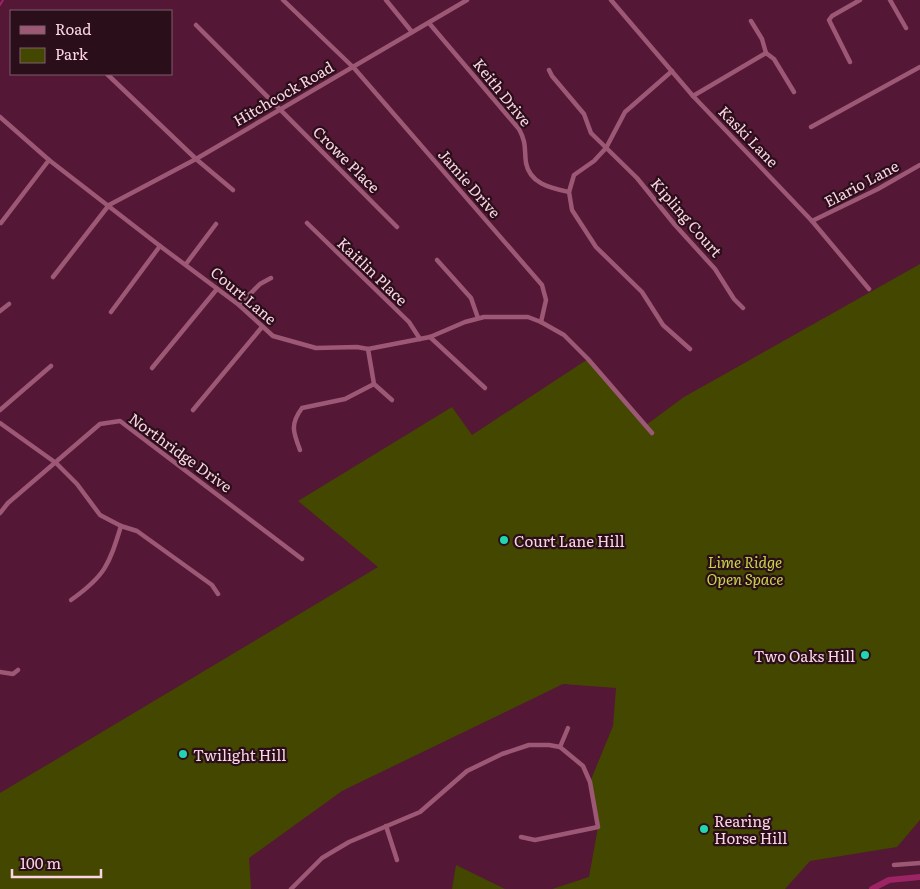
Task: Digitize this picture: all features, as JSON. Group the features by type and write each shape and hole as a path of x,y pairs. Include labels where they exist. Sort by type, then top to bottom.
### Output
{"street":[{"name":"Jamie Drive","path":"283,0 354,68 542,285 546,300 541,322"},
{"path":"386,0 412,32"},
{"name":"Hitchcock Road","path":"110,205 196,158 279,108 354,68 467,0"},
{"name":"Kaski Lane","path":"613,0 694,96 812,222 869,289"},
{"path":"850,62 829,20 832,16 860,0"},
{"path":"890,0 906,28"},
{"path":"752,21 762,39 766,53 774,59 794,92"},
{"name":"Keith Drive","path":"429,23 519,129 526,143 526,165 536,181 549,188 569,192"},
{"name":"Crowe Place","path":"196,25 398,227"},
{"path":"694,96 766,53"},
{"path":"811,127 920,66"},
{"name":"Kipling Court","path":"549,70 584,114 591,133 637,178 675,225 715,269 734,299 743,308"},
{"path":"672,71 625,112 606,148 594,161 574,175 569,192 572,210 596,247 642,292 663,326 690,349"},
{"path":"108,75 196,158 234,190"},
{"name":"Court Lane","path":"0,117 49,160 240,305 273,336 303,346 329,349 358,347 368,349 430,337 478,318 519,317 541,322 564,335 588,359 652,432"},
{"path":"1,223 49,160"},
{"name":"Elario Lane","path":"812,222 878,189 920,165"},
{"path":"53,276 110,205"},
{"name":"Kaitlin Place","path":"307,223 409,322 420,339"},
{"path":"186,264 216,224"},
{"path":"111,312 160,246"},
{"path":"437,260 470,298 478,318"},
{"path":"240,305 260,284 271,278"},
{"path":"152,368 217,288"},
{"path":"0,311 9,304"},
{"path":"193,410 262,327"},
{"path":"430,337 485,388"},
{"path":"368,349 374,384 392,400"},
{"path":"0,410 51,366"},
{"path":"300,450 294,436 294,419 302,408 345,400 374,384"},
{"name":"Northridge Drive","path":"0,513 100,424 120,421 302,559"},
{"path":"0,423 56,463 77,484 100,515 121,526 137,531 212,585 218,594"},
{"path":"71,600 96,583 112,555 121,526"},
{"path":"0,672 13,674 18,670"},
{"path":"560,747 568,728"},
{"path":"291,889 322,858 349,842 420,812 467,771 494,757 529,745 560,747 582,766 590,782 598,827 535,840 521,837"},
{"path":"386,826 397,860"},
{"path":"894,865 920,863"}],"green space":[{"name":"Lime Ridge Open Space","path":"920,264 920,820 897,847 810,861 785,889 552,889 589,877 598,827 590,782 613,726 616,688 563,684 342,791 249,858 251,889 0,889 0,793 378,567 298,501 452,407 472,435 588,359 646,425 684,397"},
{"path":"456,865 505,889 452,889"}],"waterway":[{"path":"0,5 3,0"},
{"path":"872,889 889,880 920,877"}],"place":[{"name":"Court Lane Hill","path":"504,540"},
{"name":"Two Oaks Hill","path":"865,655"},
{"name":"Twilight Hill","path":"183,754"},
{"name":"Rearing Horse Hill","path":"704,829"}]}
